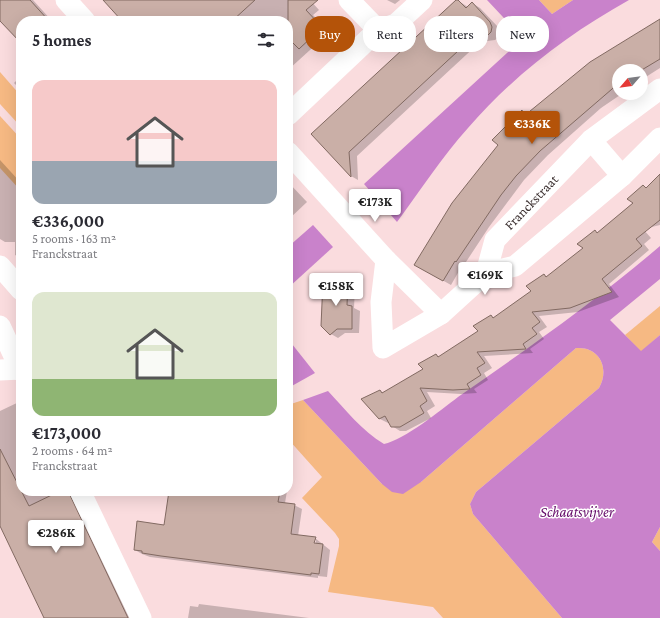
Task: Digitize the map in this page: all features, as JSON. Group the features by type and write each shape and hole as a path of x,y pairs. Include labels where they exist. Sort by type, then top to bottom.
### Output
{"street":[{"path":"66,0 80,16"},
{"path":"349,0 364,16"},
{"path":"405,16 422,0"},
{"path":"293,110 363,44"},
{"name":"Franckstraat","path":"486,273 496,240 591,140 660,90"},
{"path":"386,260 381,302 383,348 441,314 486,273 515,266 622,176 660,138"},
{"path":"591,140 622,176"},
{"path":"293,158 386,260 441,314"},
{"path":"0,266 16,284"},
{"path":"0,326 16,370"},
{"path":"82,496 141,618"}],"shaded area":[{"path":"539,0 573,0 552,14"},
{"path":"0,72 16,90 16,122 0,104"},
{"path":"0,116 16,134 16,186 0,168"},
{"path":"660,306 660,335 641,352 625,335"},
{"path":"576,348 584,348 591,351 601,360 603,373 599,388 476,492 470,504 473,514 562,618 443,618 433,607 328,592 339,546 339,539 302,498 322,477 293,445 293,403 303,400 382,484 421,482"},
{"path":"660,527 660,551 652,542"}],"water":[{"path":"487,0 539,0 552,14 573,0 629,0 584,27 549,52 549,16 502,16"},
{"path":"508,52 549,52 485,109 458,139 397,222 364,184"},
{"path":"313,225 333,247 293,283 293,243"},
{"name":"Schaatsvijver","path":"660,246 660,279 610,320 641,351 660,335 660,527 652,542 660,551 660,618 562,618 473,514 470,504 476,492 599,388 602,381 603,366 597,355 591,351 584,348 576,348 421,482 403,494 392,492 382,484 303,400 328,391 368,433 384,444 402,437 561,324"},
{"path":"293,345 315,373 293,385"}],"building":[{"path":"0,0 30,0 44,16 16,16 16,38 0,21"},
{"path":"103,0 255,0 237,16 117,16"},
{"path":"288,0 318,0 306,10 312,16 305,16 305,43 299,49 293,43 293,16 288,16"},
{"path":"456,0 458,0 466,8 472,2 485,16 439,16"},
{"path":"660,19 660,59 648,66 648,64 612,64 612,89 540,151 516,176 501,195 456,262 455,261 443,281 414,265 452,203 498,145 492,140 522,110 524,116 590,62"},
{"path":"488,20 492,27 491,32 488,35"},
{"path":"424,30 424,52 457,52 349,152 351,177 311,134 400,52 416,52 416,37"},
{"path":"660,174 660,220 636,239 642,246 602,279 612,292 570,308 532,312 540,322 532,328 537,334 523,344 526,349 477,352 485,363 477,368 481,375 467,384 470,389 453,390 420,388 427,401 420,406 424,413 400,427 391,427 385,416 379,419 361,399 380,390 382,393 423,369 418,364 436,354 438,357 478,331 473,326 491,315 493,318 531,291 526,286 544,274 546,277 583,248 577,244 595,230 597,233 633,203 627,199 643,185 646,188"},
{"path":"323,280 348,281 347,305 352,306 352,329 337,329 330,335 321,326"},
{"path":"0,449 16,480 16,496 24,496 29,506 50,496 70,496 128,618 44,618 0,526"},
{"path":"168,496 279,496 278,502 295,504 291,534 316,537 314,543 323,544 319,574 311,573 311,575 161,556 134,550 137,521 164,525"}]}
